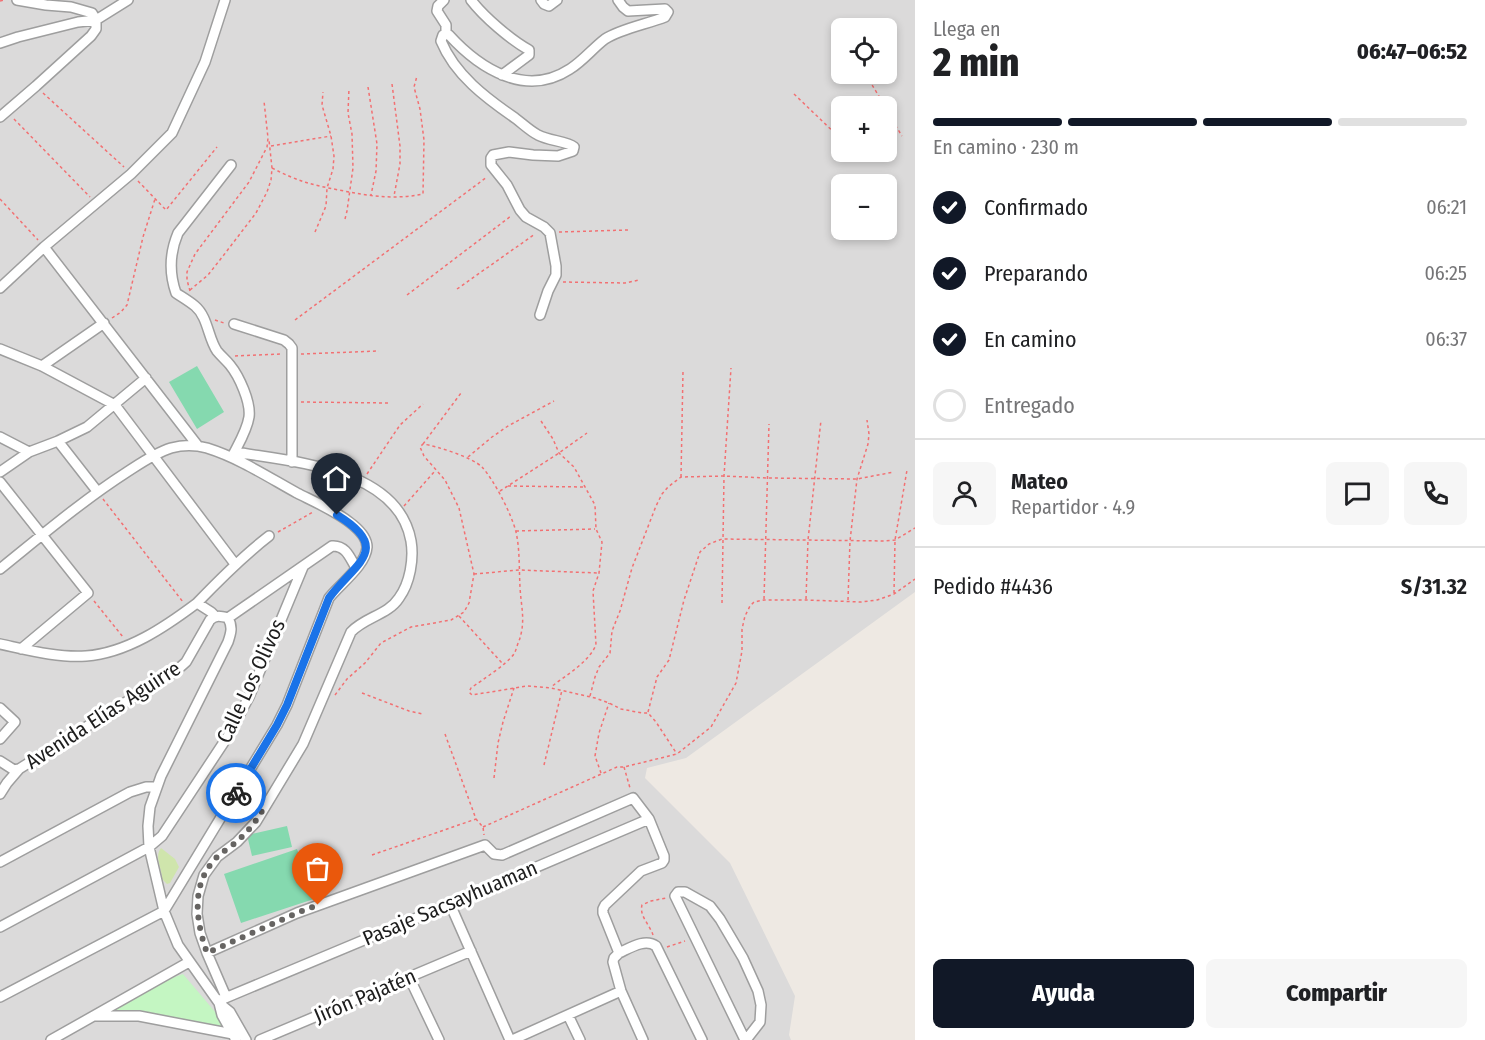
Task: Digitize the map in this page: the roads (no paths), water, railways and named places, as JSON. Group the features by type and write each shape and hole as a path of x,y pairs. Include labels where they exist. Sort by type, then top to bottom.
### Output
{"street":[{"path":"3,114 96,29 96,20 92,13 71,7 17,0"},
{"path":"0,44 18,37 78,22 96,20 128,0"},
{"path":"0,288 131,174 172,133 205,62 225,0"},
{"path":"444,0 438,6 437,11 446,25 446,34 443,35 441,41 457,68 483,94 537,135 552,141 571,144 574,147 573,151 558,156 509,152 493,155 491,158 491,165 507,185 520,210 526,217 547,230 556,275 540,315"},
{"path":"471,0 480,12 518,44 529,50 529,55 502,75"},
{"path":"541,0 549,6 557,0"},
{"path":"446,34 489,69 502,75 514,79 548,80 570,69 604,40 665,16 668,12 665,9 628,10 618,0"},
{"path":"231,165 178,233 171,266 176,293 195,306 202,314 210,340 236,374 244,391 249,415 247,426 233,455"},
{"path":"44,248 198,446"},
{"path":"42,366 104,323"},
{"path":"234,324 284,340 292,348 292,462"},
{"path":"0,349 42,366 115,405 235,564"},
{"path":"0,472 29,452 87,427 146,378"},
{"path":"0,437 29,452"},
{"path":"58,441 97,491"},
{"path":"0,569 97,491 153,455 172,448 198,446 233,455 318,465 344,474 379,491 400,511 409,528 412,549 407,583 400,597 391,608 358,624 351,632 303,744 256,822 237,842 217,857 204,875 198,896 197,914 200,933 221,1000 222,1015 239,1036"},
{"path":"0,997 164,911 277,725 329,598 365,555 367,546 364,536 351,523 233,455"},
{"path":"0,482 88,593 21,649"},
{"path":"0,644 60,655 86,656 112,652 155,631 197,603 235,564 269,536"},
{"path":"197,603 215,616 228,618 332,546 339,545 345,549 356,568"},
{"name":"Calle Los Olivos","path":"0,927 149,847 162,836 228,736 249,697 303,567"},
{"name":"Avenida Elías Aguirre","path":"0,794 19,769 177,670 186,662 210,620 215,616"},
{"path":"221,1000 189,962 178,945 164,911 149,847 148,826 150,807 161,776 228,642 231,625 228,618"},
{"path":"0,708 15,723 0,740"},
{"path":"0,761 14,770 19,769"},
{"path":"0,862 130,792 146,787 157,787"},
{"path":"236,793 262,811"},
{"path":"207,953 297,913 485,845 494,854 502,855 633,798 649,819 664,860 662,863 641,871 603,909 619,952"},
{"name":"Pasaje Sacsayhuaman","path":"221,1000 649,819"},
{"path":"685,892 710,906 743,958 758,992 761,1005 760,1022 745,1040 695,937 676,894 685,892"},
{"path":"450,904 511,1040 621,991"},
{"path":"643,1040 621,991 613,962 619,952 645,942 657,948 702,1040"},
{"name":"Jirón Pajatén","path":"260,1040 471,951"},
{"path":"51,1040 67,1036 95,1016 189,962"},
{"path":"409,977 439,1040"},
{"path":"568,1015 580,1040"},
{"path":"95,1016 139,1016 239,1036"}]}
